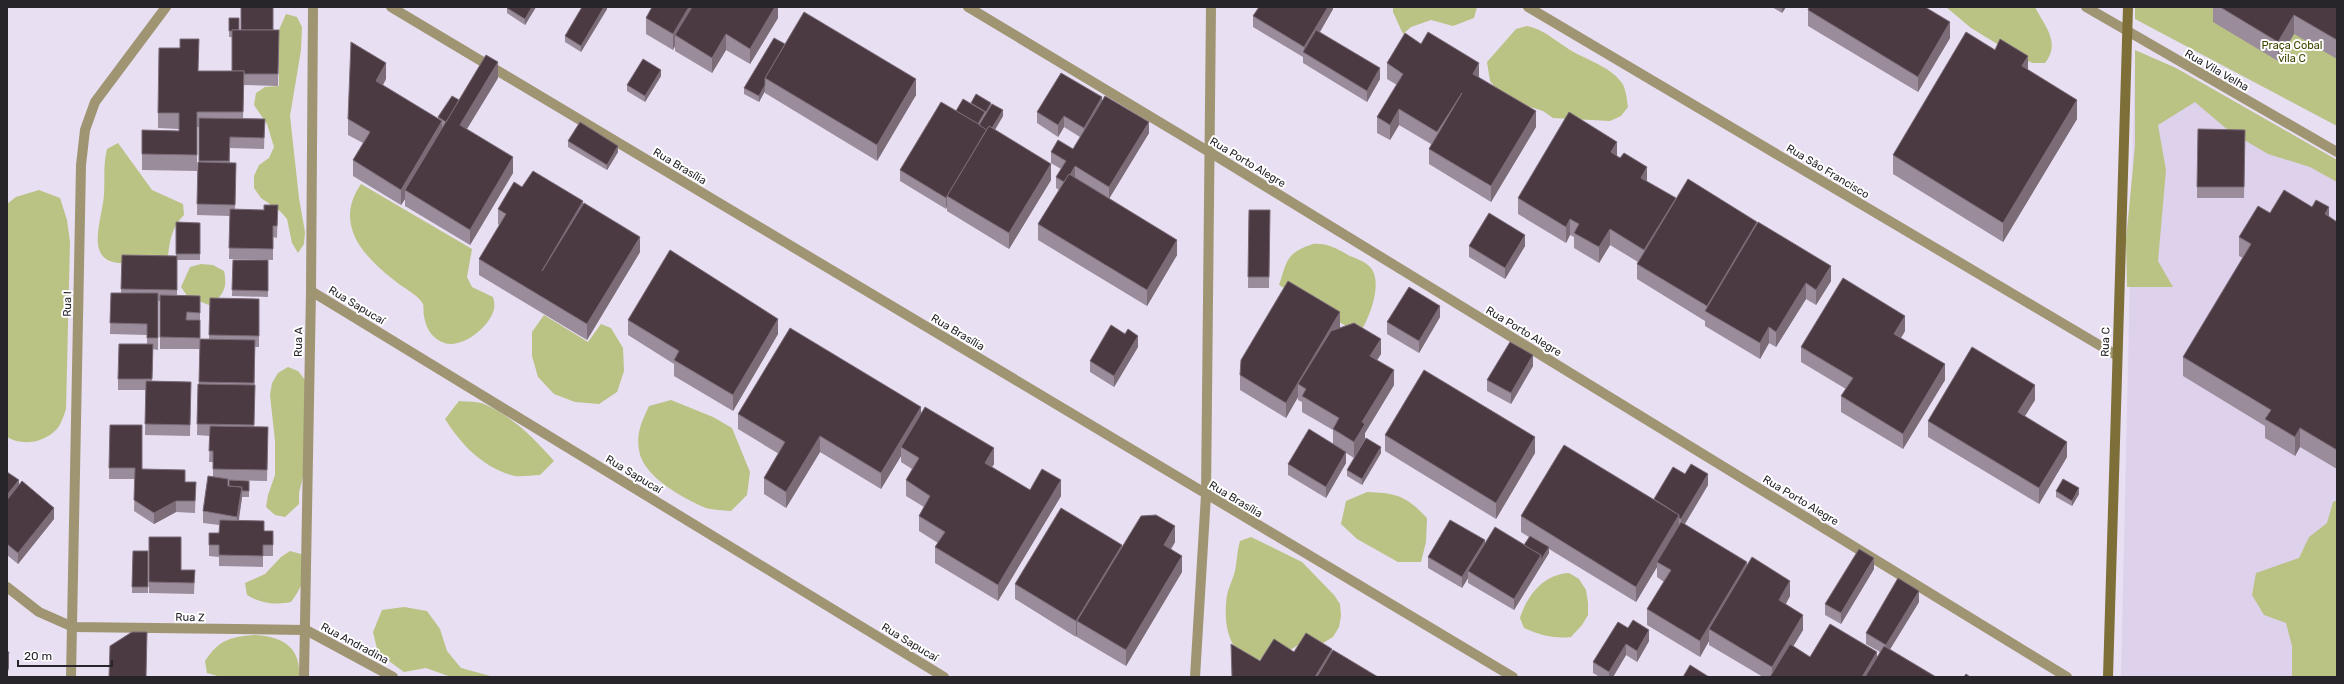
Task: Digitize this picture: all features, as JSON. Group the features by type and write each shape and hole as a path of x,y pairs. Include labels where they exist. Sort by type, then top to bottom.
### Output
{"street":[{"name":"Rua I","path":"71,677 81,173 85,130 95,102 166,7"},
{"name":"Rua A","path":"304,677 311,291 313,7"},
{"name":"Rua Brasília","path":"391,7 1513,677"},
{"name":"Rua Porto Alegre","path":"968,7 1211,153 2066,677"},
{"path":"1196,677 1206,495 1211,153 1211,7"},
{"name":"Rua São Francisco","path":"1528,7 2116,355"},
{"name":"Rua Vila Velha","path":"2086,7 2126,32 2337,152"},
{"name":"Rua C","path":"2108,677 2116,355 2128,7"},
{"name":"Rua Sapucaí","path":"311,291 944,677"},
{"path":"7,587 39,612 73,627"},
{"name":"Rua Z","path":"73,627 306,630"},
{"name":"Rua Andradina","path":"306,630 393,677"}],"shaded area":[{"path":"2135,56 2337,170 2337,677 2121,677"}],"green space":[{"path":"1393,7 1477,7 1474,18 1453,26 1431,20 1411,27 1403,34 1393,12"},
{"path":"1946,7 2035,7 2047,28 2052,41 2050,55 2045,63 2033,63 2022,59 1971,28"},
{"name":"Praça Cobal vila C","path":"2135,7 2337,7 2337,126 2135,19"},
{"path":"286,14 297,17 302,27 301,50 290,116 299,198 305,232 304,244 298,253 292,243 287,219 280,211 261,198 254,188 254,176 259,165 269,158 274,147 267,124 254,105 256,93 265,87 279,86 279,41 274,41"},
{"path":"1527,26 1543,32 1567,48 1604,67 1617,77 1624,88 1628,107 1621,116 1610,121 1553,118 1543,111 1519,103 1499,92 1490,81 1487,62 1516,29"},
{"path":"2135,50 2176,68 2337,160 2337,182 2310,167 2268,154 2229,131 2195,102 2158,125 2166,170 2158,261 2173,287 2127,287 2126,240 2135,146"},
{"path":"118,143 152,190 183,204 184,215 172,234 168,256 144,262 114,262 105,258 99,250 98,229 104,195 107,149"},
{"path":"361,184 472,249 467,277 472,287 493,297 494,305 491,316 481,330 465,340 449,344 435,338 430,332 426,324 423,304 421,301 375,264 357,240 352,228 350,214 353,199"},
{"path":"39,190 60,198 67,220 70,242 66,409 56,430 51,434 45,438 32,442 19,442 7,437 7,204 16,197"},
{"path":"1313,244 1331,246 1365,263 1370,267 1374,274 1376,282 1374,301 1367,320 1359,334 1279,285 1288,259 1297,251"},
{"path":"201,264 213,265 224,271 225,287 218,299 209,305 188,297 181,287 190,267"},
{"path":"544,315 588,342 601,324 611,328 623,348 624,371 617,392 599,404 575,402 554,394 538,377 532,356 532,332"},
{"path":"288,367 298,371 306,381 305,468 299,493 299,504 285,517 275,515 266,507 268,495 275,475 275,441 270,395 272,383 278,373"},
{"path":"671,400 713,417 732,428 750,472 747,495 731,511 706,508 676,493 656,477 642,460 638,438 642,422 649,406"},
{"path":"459,401 481,403 504,415 522,428 554,461 540,475 521,476 504,473 484,462 466,447 445,419"},
{"path":"1367,492 1386,493 1407,500 1427,518 1426,542 1421,562 1398,562 1357,539 1341,524 1346,501"},
{"path":"2337,500 2337,677 2292,677 2292,646 2286,623 2264,615 2252,595 2256,573 2299,558 2309,537 2327,523 2333,502"},
{"path":"1251,537 1302,562 1334,595 1340,604 1341,616 1339,627 1333,637 1323,643 1300,644 1290,650 1269,653 1259,660 1248,658 1240,653 1234,645 1227,626 1226,605 1227,595 1235,571 1240,541"},
{"path":"290,551 301,554 304,567 301,585 291,602 268,603 247,595 245,583 265,574 281,557"},
{"path":"1569,573 1579,579 1586,590 1588,615 1582,625 1571,637 1547,636 1524,628 1520,618 1527,601 1532,594 1538,587 1552,577"},
{"path":"404,607 427,611 440,629 447,651 461,668 494,677 451,677 426,668 404,672 378,653 373,632 382,610"},
{"path":"253,635 280,641 293,650 299,666 299,677 221,677 207,673 205,661 215,649 225,641 237,637"}],"building":[{"path":"241,7 273,7 273,30 241,30"},
{"path":"507,7 532,7 525,19"},
{"path":"582,7 604,7 581,46 565,36"},
{"path":"652,7 689,7 673,34 646,18"},
{"path":"692,7 775,7 750,49 726,34 712,58 675,35"},
{"path":"1259,7 1328,7 1304,47 1253,16"},
{"path":"1809,7 1925,7 1950,22 1918,77 1808,10"},
{"path":"2220,7 2337,7 2337,40 2294,15 2278,42"},
{"path":"804,12 916,79 877,145 765,78"},
{"path":"229,18 239,18 239,30 229,31"},
{"path":"232,30 279,30 278,74 244,74 244,71 232,71"},
{"path":"1316,30 1380,68 1367,91 1303,52"},
{"path":"1428,32 1479,63 1473,74 1536,111 1491,186 1429,149 1462,93 1437,132 1399,109 1390,125 1377,117 1403,74 1387,63 1405,33 1421,44"},
{"path":"1966,32 1995,50 2000,39 2028,56 2022,66 2077,100 2003,223 1893,155"},
{"path":"774,38 785,44 765,78 765,85 759,96 744,88"},
{"path":"180,39 199,39 198,71 244,71 243,112 197,112 197,155 142,154 142,130 179,131 179,113 158,113 159,48 180,48"},
{"path":"351,42 386,63 376,81 442,121 401,190 353,160 370,132 348,119"},
{"path":"486,55 498,62 460,125 513,157 470,230 405,190"},
{"path":"643,59 661,70 645,96 627,85"},
{"path":"1061,73 1102,97 1084,128 1064,116 1058,125 1037,112"},
{"path":"976,94 991,103 986,112 971,103"},
{"path":"452,96 459,100 446,122 438,117"},
{"path":"1105,96 1149,122 1109,187 1075,166 1064,182 1056,177 1066,161 1051,152 1058,140 1073,149"},
{"path":"963,99 985,112 978,124 956,111"},
{"path":"941,102 987,129 946,198 900,170"},
{"path":"992,104 1003,110 992,128 989,126 987,130 979,125"},
{"path":"1569,112 1617,142 1611,152 1620,158 1624,153 1647,167 1641,178 1676,198 1644,250 1610,229 1599,247 1574,233 1579,224 1570,219 1566,227 1518,198"},
{"path":"199,118 265,119 264,138 230,137 229,161 199,161"},
{"path":"580,122 618,146 607,165 568,141"},
{"path":"989,126 1051,164 1009,233 947,196"},
{"path":"2198,129 2245,130 2244,187 2197,187"},
{"path":"198,162 236,163 235,205 197,204"},
{"path":"533,171 583,201 542,271 584,203 640,237 587,324 479,259 506,214 498,209 514,182 522,187"},
{"path":"1069,174 1177,240 1147,290 1038,224"},
{"path":"1688,179 1757,222 1707,306 1637,264"},
{"path":"2284,190 2312,207 2316,200 2329,207 2325,214 2337,222 2337,450 2300,428 2295,437 2265,419 2271,410 2183,357 2251,244 2239,237 2258,206 2270,213"},
{"path":"264,205 278,205 277,226 273,226 273,249 229,248 230,209 264,210"},
{"path":"1249,210 1270,210 1269,277 1248,277"},
{"path":"1489,213 1525,235 1505,268 1469,246"},
{"path":"176,222 200,223 200,254 176,254"},
{"path":"1758,222 1831,266 1816,290 1806,283 1776,332 1769,327 1760,343 1705,311"},
{"path":"670,250 778,319 733,395 674,360 679,351 628,320"},
{"path":"122,255 177,256 177,290 121,289"},
{"path":"233,260 268,260 268,291 232,290"},
{"path":"1843,278 1905,316 1894,334 1945,364 1903,434 1841,396 1853,378 1801,347"},
{"path":"1288,281 1340,312 1286,403 1240,375 1241,360"},
{"path":"1409,287 1440,306 1419,341 1387,322"},
{"path":"111,293 158,293 158,338 147,338 147,324 110,323"},
{"path":"160,295 200,296 200,313 187,312 186,320 200,320 200,338 160,337"},
{"path":"210,298 259,299 259,336 209,335"},
{"path":"1354,323 1381,339 1370,356 1394,370 1362,422 1365,424 1354,442 1333,429 1339,418 1302,396 1306,389 1298,384 1331,331"},
{"path":"1111,325 1125,334 1128,329 1138,336 1114,376 1090,361"},
{"path":"790,328 921,407 881,473 820,436 786,492 764,478 785,442 738,414"},
{"path":"200,339 255,340 254,383 199,382"},
{"path":"1510,342 1533,355 1511,393 1487,380"},
{"path":"119,344 153,344 152,379 118,379"},
{"path":"1972,347 2035,385 2018,412 2067,442 2039,488 1928,421"},
{"path":"1424,370 1535,437 1496,503 1385,435"},
{"path":"146,381 191,382 190,425 145,424"},
{"path":"198,384 255,385 254,425 197,424"},
{"path":"925,407 994,448 985,463 1030,490 1042,469 1061,480 998,585 935,547 945,532 919,516 930,496 906,480 919,458 901,447"},
{"path":"110,425 142,425 142,469 185,470 185,482 196,482 195,501 176,501 154,513 134,500 135,468 109,468"},
{"path":"210,426 268,427 267,470 213,469 213,451 209,451"},
{"path":"1309,429 1346,452 1326,487 1288,464"},
{"path":"1366,438 1381,447 1362,479 1347,470"},
{"path":"1564,445 1679,515 1636,587 1521,516"},
{"path":"1691,464 1708,474 1681,519 1679,518 1679,515 1654,499 1673,467 1685,474"},
{"path":"7,472 19,480 7,495"},
{"path":"208,476 228,479 228,486 242,487 237,517 203,511"},
{"path":"2063,479 2079,488 2072,501 2056,491"},
{"path":"229,480 249,481 249,491 242,491 242,487 229,486"},
{"path":"22,481 54,508 18,553 7,544 7,500"},
{"path":"1061,508 1122,545 1076,621 1015,584"},
{"path":"1156,515 1175,526 1164,545 1182,556 1126,650 1077,621 1141,516"},
{"path":"220,520 264,521 264,531 273,531 273,545 263,545 263,556 219,555 219,545 209,545 209,533 219,533"},
{"path":"1450,520 1485,540 1462,577 1428,557"},
{"path":"1681,522 1747,562 1700,641 1647,609 1671,570 1657,562"},
{"path":"1495,527 1541,555 1514,599 1468,571"},
{"path":"1530,536 1549,547 1541,560 1541,555 1524,545"},
{"path":"149,537 181,537 181,570 195,570 194,583 149,582"},
{"path":"1859,549 1874,558 1841,613 1825,604"},
{"path":"133,551 148,551 148,587 132,587"},
{"path":"1752,557 1790,581 1779,600 1803,615 1772,667 1709,629"},
{"path":"1898,578 1919,591 1886,645 1866,633"},
{"path":"1633,620 1649,630 1637,651 1626,644 1609,672 1593,662 1618,622 1628,628"},
{"path":"1830,624 1877,652 1862,677 1770,677 1790,644 1810,657"},
{"path":"132,632 147,632 146,677 109,677 110,646"},
{"path":"1306,633 1332,649 1315,677 1232,677 1231,644 1260,661 1274,639 1294,652"},
{"path":"1884,646 1936,677 1865,677"},
{"path":"1333,650 1378,677 1317,677"},
{"path":"1690,665 1709,677 1683,677"}]}
